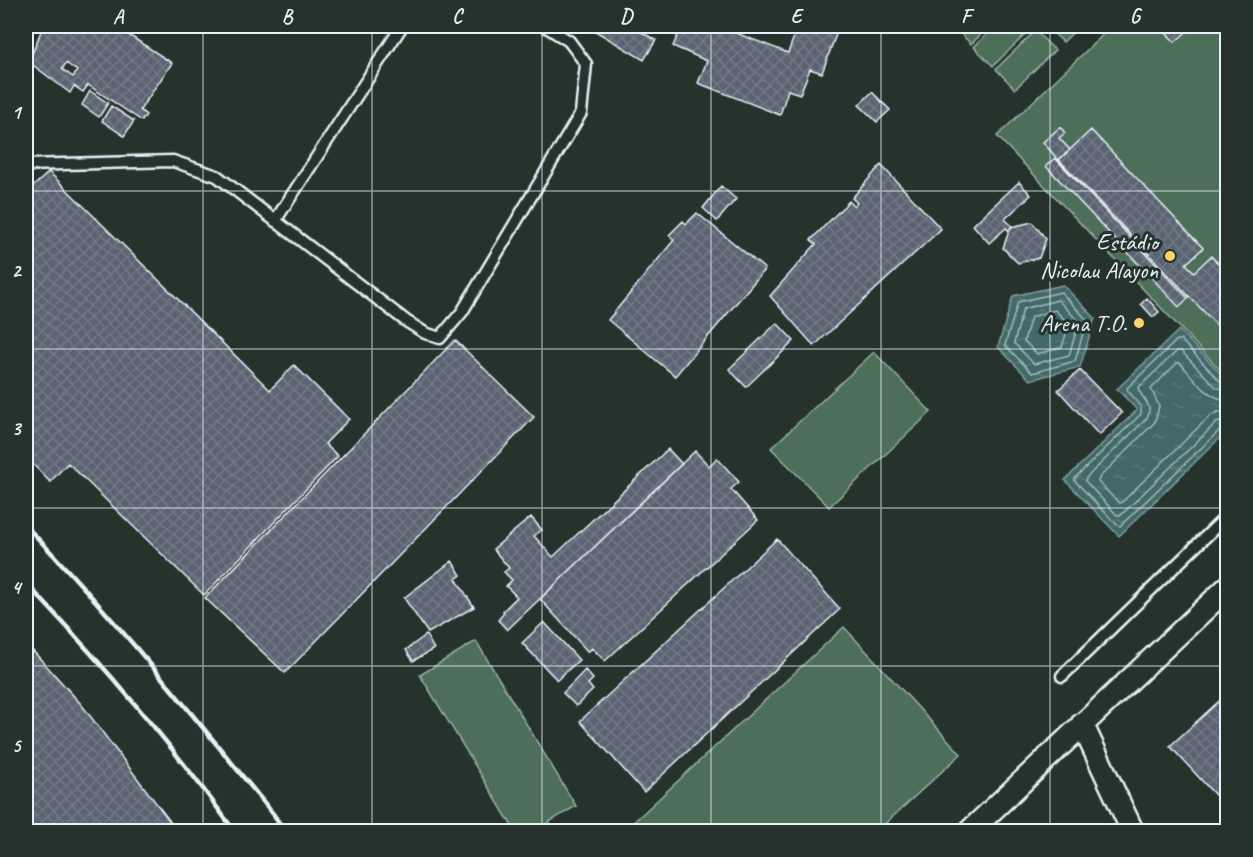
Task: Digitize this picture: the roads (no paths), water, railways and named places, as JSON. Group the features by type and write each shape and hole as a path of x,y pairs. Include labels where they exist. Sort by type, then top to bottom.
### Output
{"street":[{"path":"969,831 1227,587"},
{"path":"1082,724 1133,831"}],"lane":[{"path":"275,221 402,26"},
{"path":"26,165 173,161 217,176 406,321 425,333 440,338 462,312 582,113 586,64 568,41 545,26"},
{"path":"1062,676 1227,515"}],"water":[{"path":"1063,285 1095,318 1080,367 1030,380 998,347 1013,296"},
{"path":"1179,330 1227,380 1227,431 1119,536 1065,480 1137,410 1117,389"}],"railway":[{"path":"26,526 59,560 153,668 274,815 285,832"},
{"path":"26,583 135,704 235,832"}],"place":[{"name":"Estádio Nicolau Alayon","path":"1170,256"},
{"name":"Arena T.O.","path":"1139,323"}]}
